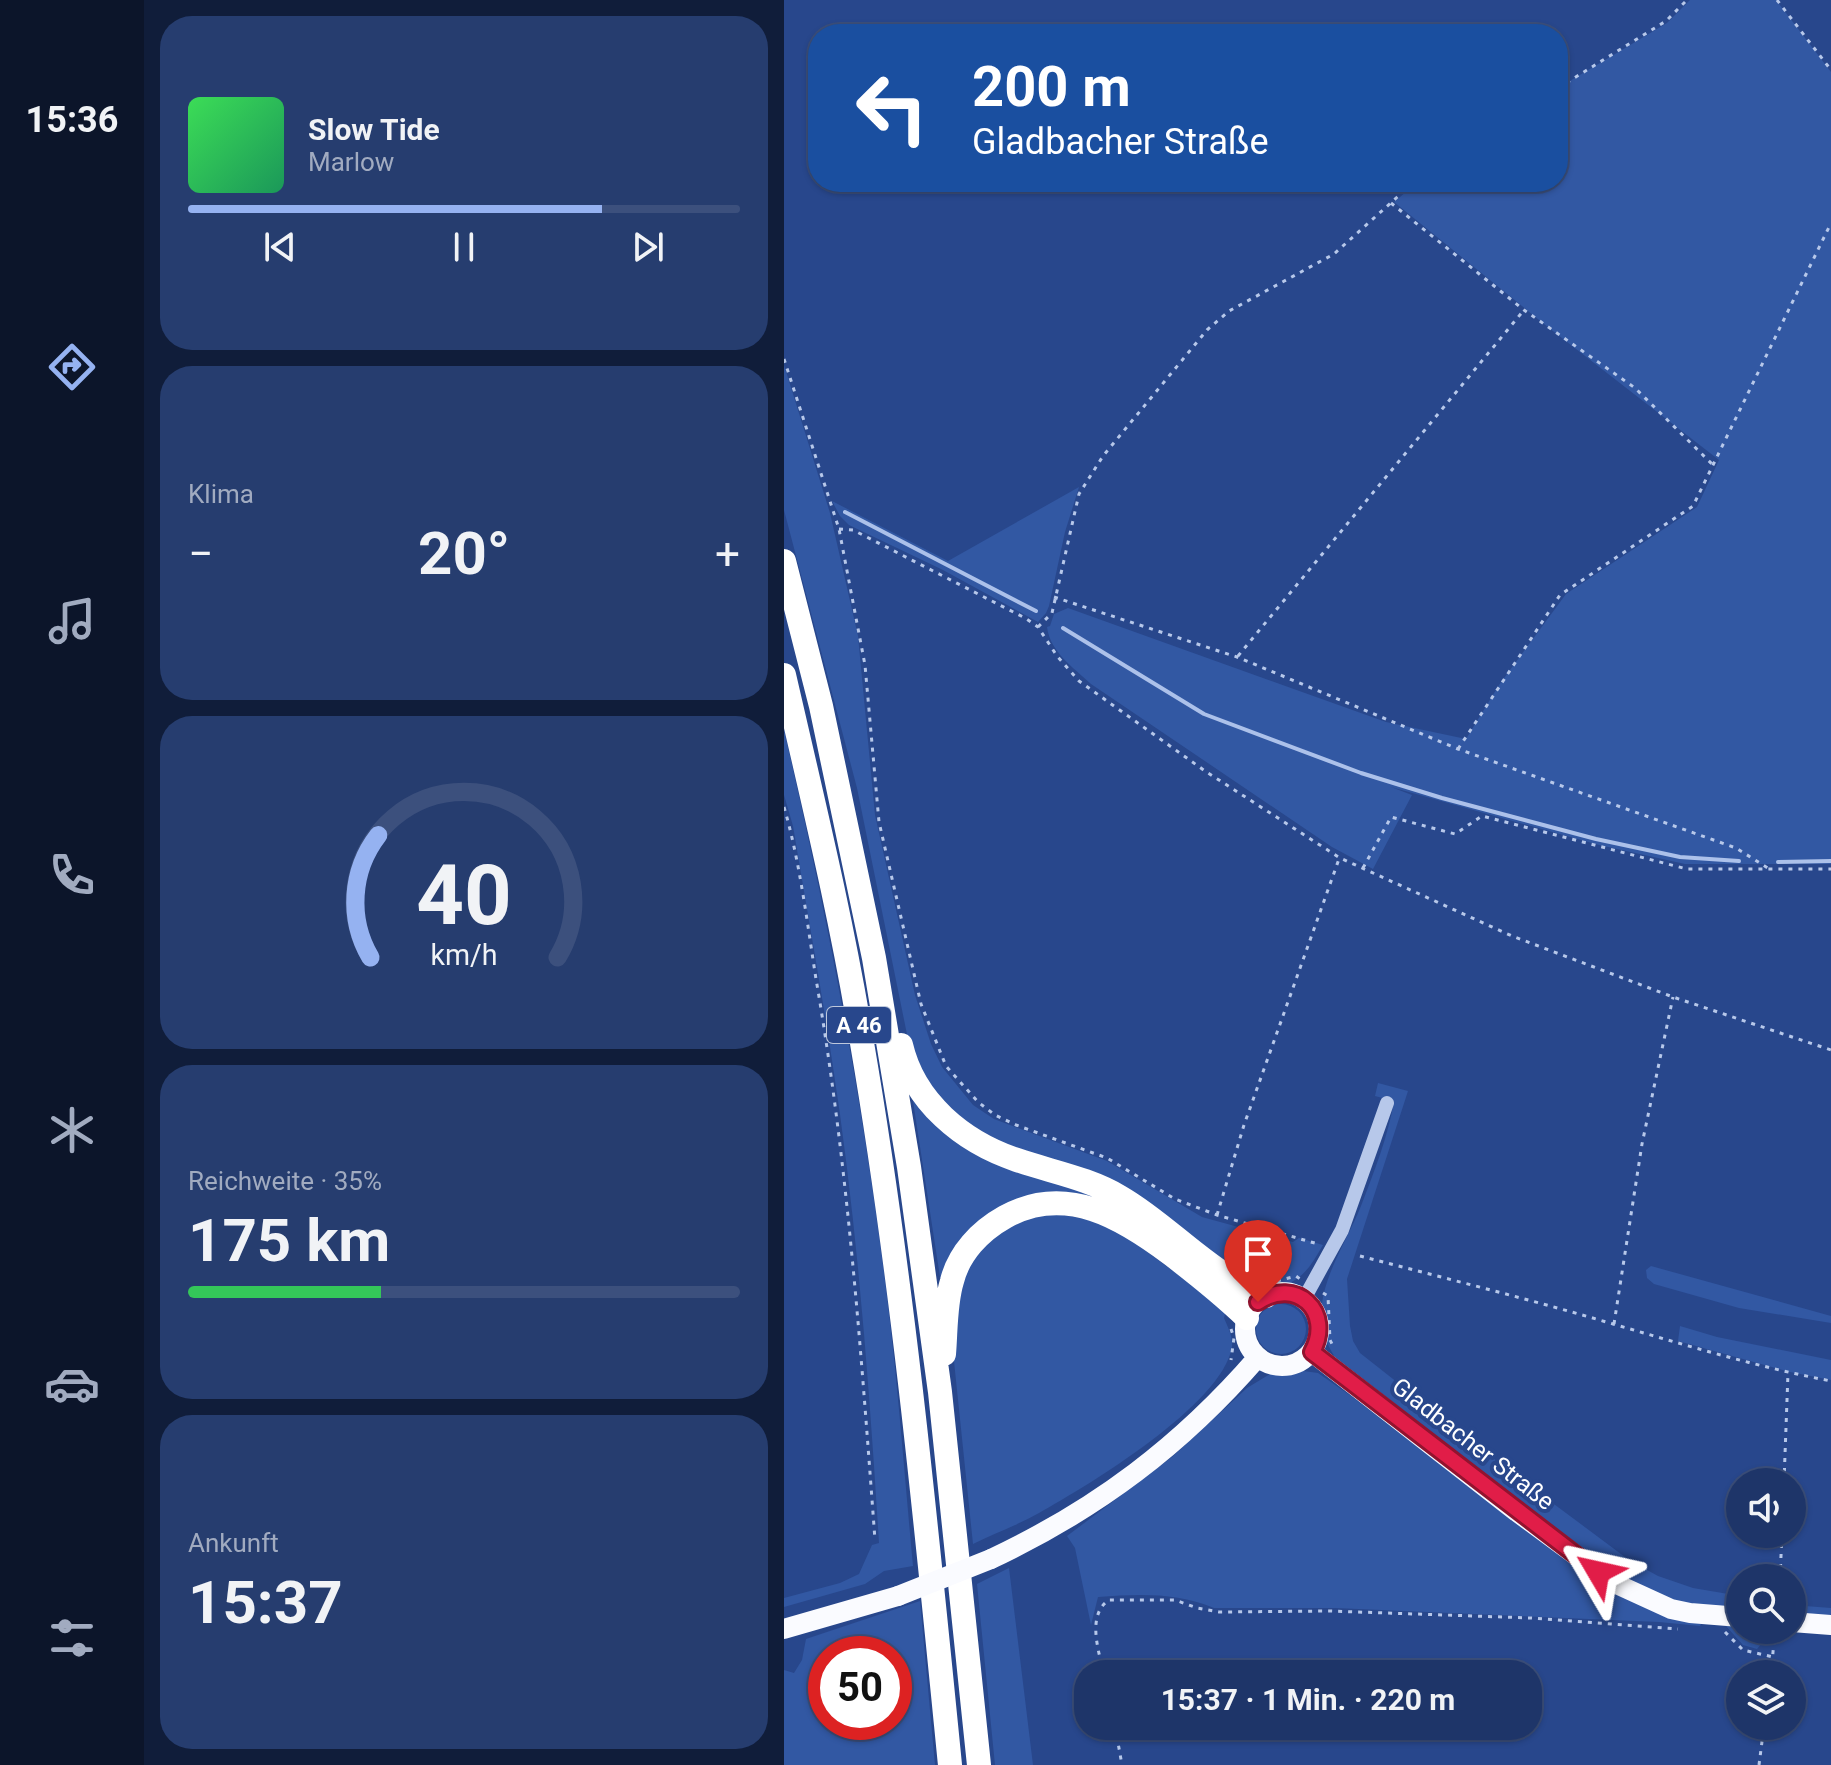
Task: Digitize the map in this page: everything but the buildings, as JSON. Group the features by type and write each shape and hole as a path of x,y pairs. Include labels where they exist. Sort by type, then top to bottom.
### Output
{"highway":[{"name":"A 46","path":"784,561 821,706 874,958 909,1167 940,1392 979,1765"},
{"name":"A 46","path":"784,675 819,828 865,1057 911,1379 949,1761"},
{"path":"874,958 910,1074 922,1093 949,1122 1000,1154 1104,1187 1145,1213 1233,1280 1248,1302"},
{"path":"940,1392 952,1280 961,1260 982,1232 1015,1211 1036,1205 1076,1204 1113,1216 1143,1232 1248,1302"}],"main road":[{"path":"1285,1292 1308,1292 1319,1330 1312,1352 1296,1364 1286,1366 1267,1363 1258,1357 1247,1339 1248,1302 1285,1292"},
{"name":"Gladbacher Straße","path":"1312,1352 1612,1582 1671,1609 1726,1623"},
{"path":"784,1629 898,1596 991,1559 1061,1523 1165,1451 1224,1397 1258,1357"},
{"path":"1806,1623 1831,1625"}],"street":[{"path":"1308,1292 1342,1230 1387,1103"}],"path":[{"path":"1568,82 1666,21 1687,0"},
{"path":"1777,0 1831,70"},
{"path":"1038,627 1052,613 1079,494 1103,456 1207,330 1229,311 1334,254 1403,192"},
{"path":"1391,203 1524,310 1635,388 1714,466"},
{"path":"1458,749 1560,595 1693,506 1831,223"},
{"path":"1237,657 1524,310"},
{"path":"784,359 839,529 865,665 879,822 921,1004 946,1066 978,1102 995,1115 1107,1158 1175,1199 1217,1215 1332,1248"},
{"path":"839,529 853,530 1038,627 1057,656 1079,681 1205,771 1340,858 1512,936 1673,997 1831,1050"},
{"path":"1054,597 1237,657 1458,749 1736,848 1771,870"},
{"path":"784,807 835,1102 858,1311 875,1540"},
{"path":"1363,869 1391,817 1455,834 1482,816 1687,869 1831,869"},
{"path":"1217,1215 1244,1125 1340,858"},
{"path":"1614,1324 1642,1144 1673,997"},
{"path":"1360,1256 1788,1373 1831,1381"},
{"path":"1224,1371 1232,1359 1234,1348 1227,1314 1248,1302 1257,1277 1278,1282 1296,1276 1308,1292 1328,1296 1330,1340 1334,1348"},
{"path":"1785,1468 1788,1373"},
{"path":"1102,1660 1096,1625 1099,1610 1109,1600 1175,1600 1219,1612 1329,1611 1516,1617 1681,1629"},
{"path":"1741,1644 1743,1650 1773,1657"},
{"path":"1773,1660 1774,1644"},
{"path":"1118,1740 1122,1765"},
{"path":"1759,1765 1762,1740"}],"shaded area":[{"path":"1690,0 1776,0 1831,72 1831,864 1685,864 1599,845 1391,787 1412,795 1373,869 1332,847 1091,684 1058,652 1047,627 1054,614 1068,608 1386,722 1466,739 1499,685 1566,594 1697,507 1719,460 1394,202 1406,192 1568,192 1568,82 1667,23"},
{"path":"784,365 830,513 858,636 875,815 915,995 942,1067 973,1105 994,1119 1107,1161 1202,1217 1293,1242 1299,1238 1323,1245 1307,1270 1294,1281 1266,1287 1010,1148 947,1110 912,1059 857,788 784,510"},
{"path":"1079,487 1065,532 1049,606 1038,622 943,570 849,525 832,501 948,561"},
{"path":"784,730 831,948 858,1093 893,1345 913,1566 884,1571 865,1584 784,1607 784,1598 840,1583 859,1574 872,1545 879,1543 866,1362 848,1180 818,972 793,826 784,795"},
{"path":"1378,1083 1408,1091 1347,1279 1350,1326 1360,1353 1629,1560 1658,1576 1693,1588 1726,1594 1726,1609 1668,1600 1613,1575 1340,1364 1328,1344 1322,1324 1322,1305 1333,1265 1361,1206 1388,1128 1394,1101 1375,1096"},
{"path":"911,1088 925,1106 1093,1189 1145,1229 1029,1202 942,1290"},
{"path":"1047,1212 1108,1223 1226,1310 1224,1318 1232,1347 1223,1370 1205,1393 1150,1441 1061,1500 973,1544 952,1342 965,1270 997,1231"},
{"path":"1651,1266 1831,1316 1831,1323 1739,1308 1654,1284 1647,1278 1646,1270"},
{"path":"1281,1304 1299,1311 1306,1329 1299,1347 1281,1354 1263,1347 1256,1329 1263,1311"},
{"path":"1680,1326 1717,1337 1831,1360 1831,1380 1678,1341"},
{"path":"1296,1370 1318,1373 1351,1396 1545,1544 1702,1622 1700,1626 1335,1608 1214,1608 1185,1599 1142,1595 1098,1597 1091,1625 1075,1548 1067,1536 1172,1457 1247,1388 1270,1374"},
{"path":"1009,1568 1033,1765 995,1765 977,1584"},
{"path":"920,1601 935,1765 784,1765 784,1670 794,1673 802,1660 808,1638 808,1740 912,1740 912,1636 815,1636"},
{"path":"1806,1606 1831,1608 1831,1618 1806,1617"},
{"path":"1742,1644 1761,1644 1757,1649"}],"waterway":[{"path":"845,512 1036,611"},
{"path":"1063,628 1204,714 1361,773 1596,839 1680,857 1739,861"},
{"path":"1778,862 1831,861"}],"route":[{"path":"1258,1302 1266,1296 1285,1292 1304,1299 1317,1318 1319,1330 1312,1352 1598,1572"}]}
